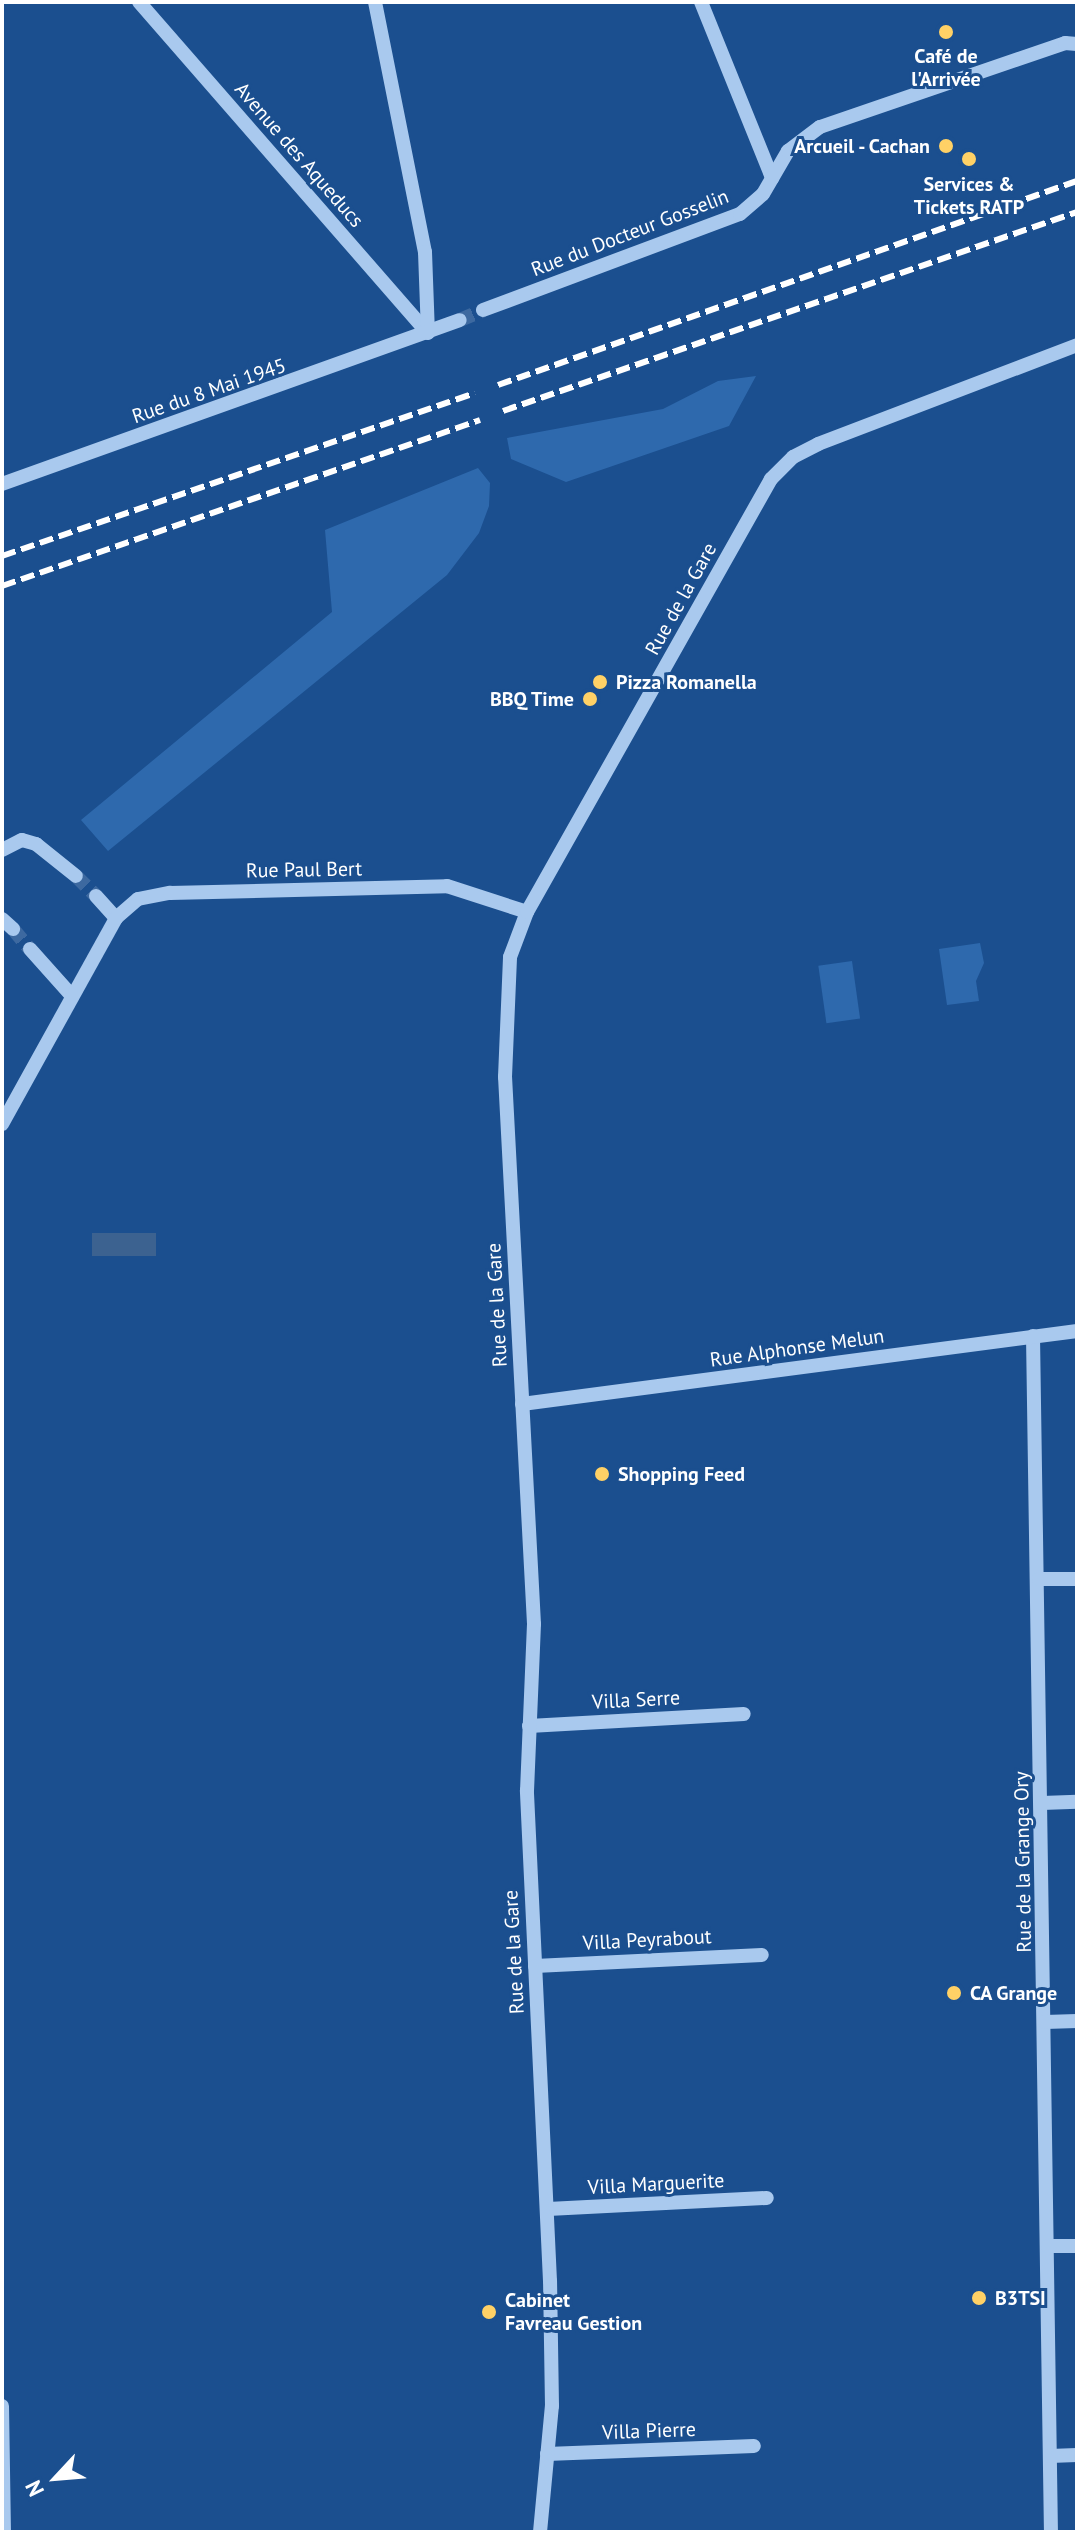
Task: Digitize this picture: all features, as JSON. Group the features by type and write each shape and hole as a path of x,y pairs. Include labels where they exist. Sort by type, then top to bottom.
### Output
{"street":[{"name":"Avenue des Aqueducs","path":"139,2 428,333"},
{"path":"375,2 425,252 428,333 460,320"},
{"path":"701,2 772,178"},
{"name":"Rue du Docteur Gosselin","path":"483,310 740,214 763,194 788,151 820,127 1065,43 1077,44"},
{"name":"Rue du 8 Mai 1945","path":"2,484 428,333"},
{"name":"Rue de la Gare","path":"540,2532 552,2406 548,2209 527,1791 534,1624 505,1077 510,957 527,912 771,479 793,457 1077,345"},
{"path":"2,850 22,840 36,844 76,876"},
{"name":"Rue Paul Bert","path":"116,918 138,899 170,893 447,886 527,912"},
{"path":"2,1124 116,918 96,896"},
{"path":"30,949 72,996"},
{"name":"Rue Alphonse Melun","path":"522,1404 1077,1331"},
{"name":"Rue de la Grange Ory","path":"1033,1336 1051,2532"},
{"path":"1039,1579 1077,1579"},
{"name":"Villa Serre","path":"529,1726 744,1714"},
{"path":"1042,1803 1077,1802"},
{"name":"Villa Peyrabout","path":"535,1966 762,1955"},
{"path":"1045,2022 1077,2021"},
{"name":"Villa Marguerite","path":"548,2209 767,2198"},
{"path":"1048,2246 1077,2246"},
{"path":"2,2406 4,2532"},
{"name":"Villa Pierre","path":"547,2454 754,2446"},
{"path":"1050,2456 1077,2455"}],"shaded area":[{"path":"756,376 729,426 566,482 511,459 507,438 663,409 718,381"},
{"path":"478,468 490,483 489,506 479,533 447,575 108,851 81,820 332,612 325,530"},
{"path":"980,943 984,963 976,981 979,1001 947,1005 939,949"},
{"path":"852,961 860,1018 826,1023 818,966"},
{"path":"92,1233 156,1233 156,1256 92,1256"}],"tunnel":[{"path":"460,320 483,310"},
{"path":"76,876 96,896"},
{"path":"13,929 30,949"}],"railway":[{"path":"498,385 1077,181"},
{"path":"503,411 1077,212"},
{"path":"2,556 475,393"},
{"path":"2,586 480,420"}],"place":[{"name":"Café de l'Arrivée","path":"946,32"},
{"name":"Arcueil - Cachan","path":"946,146"},
{"name":"Services & Tickets RATP","path":"969,159"},
{"name":"Pizza Romanella","path":"600,682"},
{"name":"BBQ Time","path":"590,699"},
{"name":"Shopping Feed","path":"602,1474"},
{"name":"CA Grange","path":"954,1993"},
{"name":"B3TSI","path":"979,2298"},
{"name":"Cabinet Favreau Gestion","path":"489,2312"}]}
